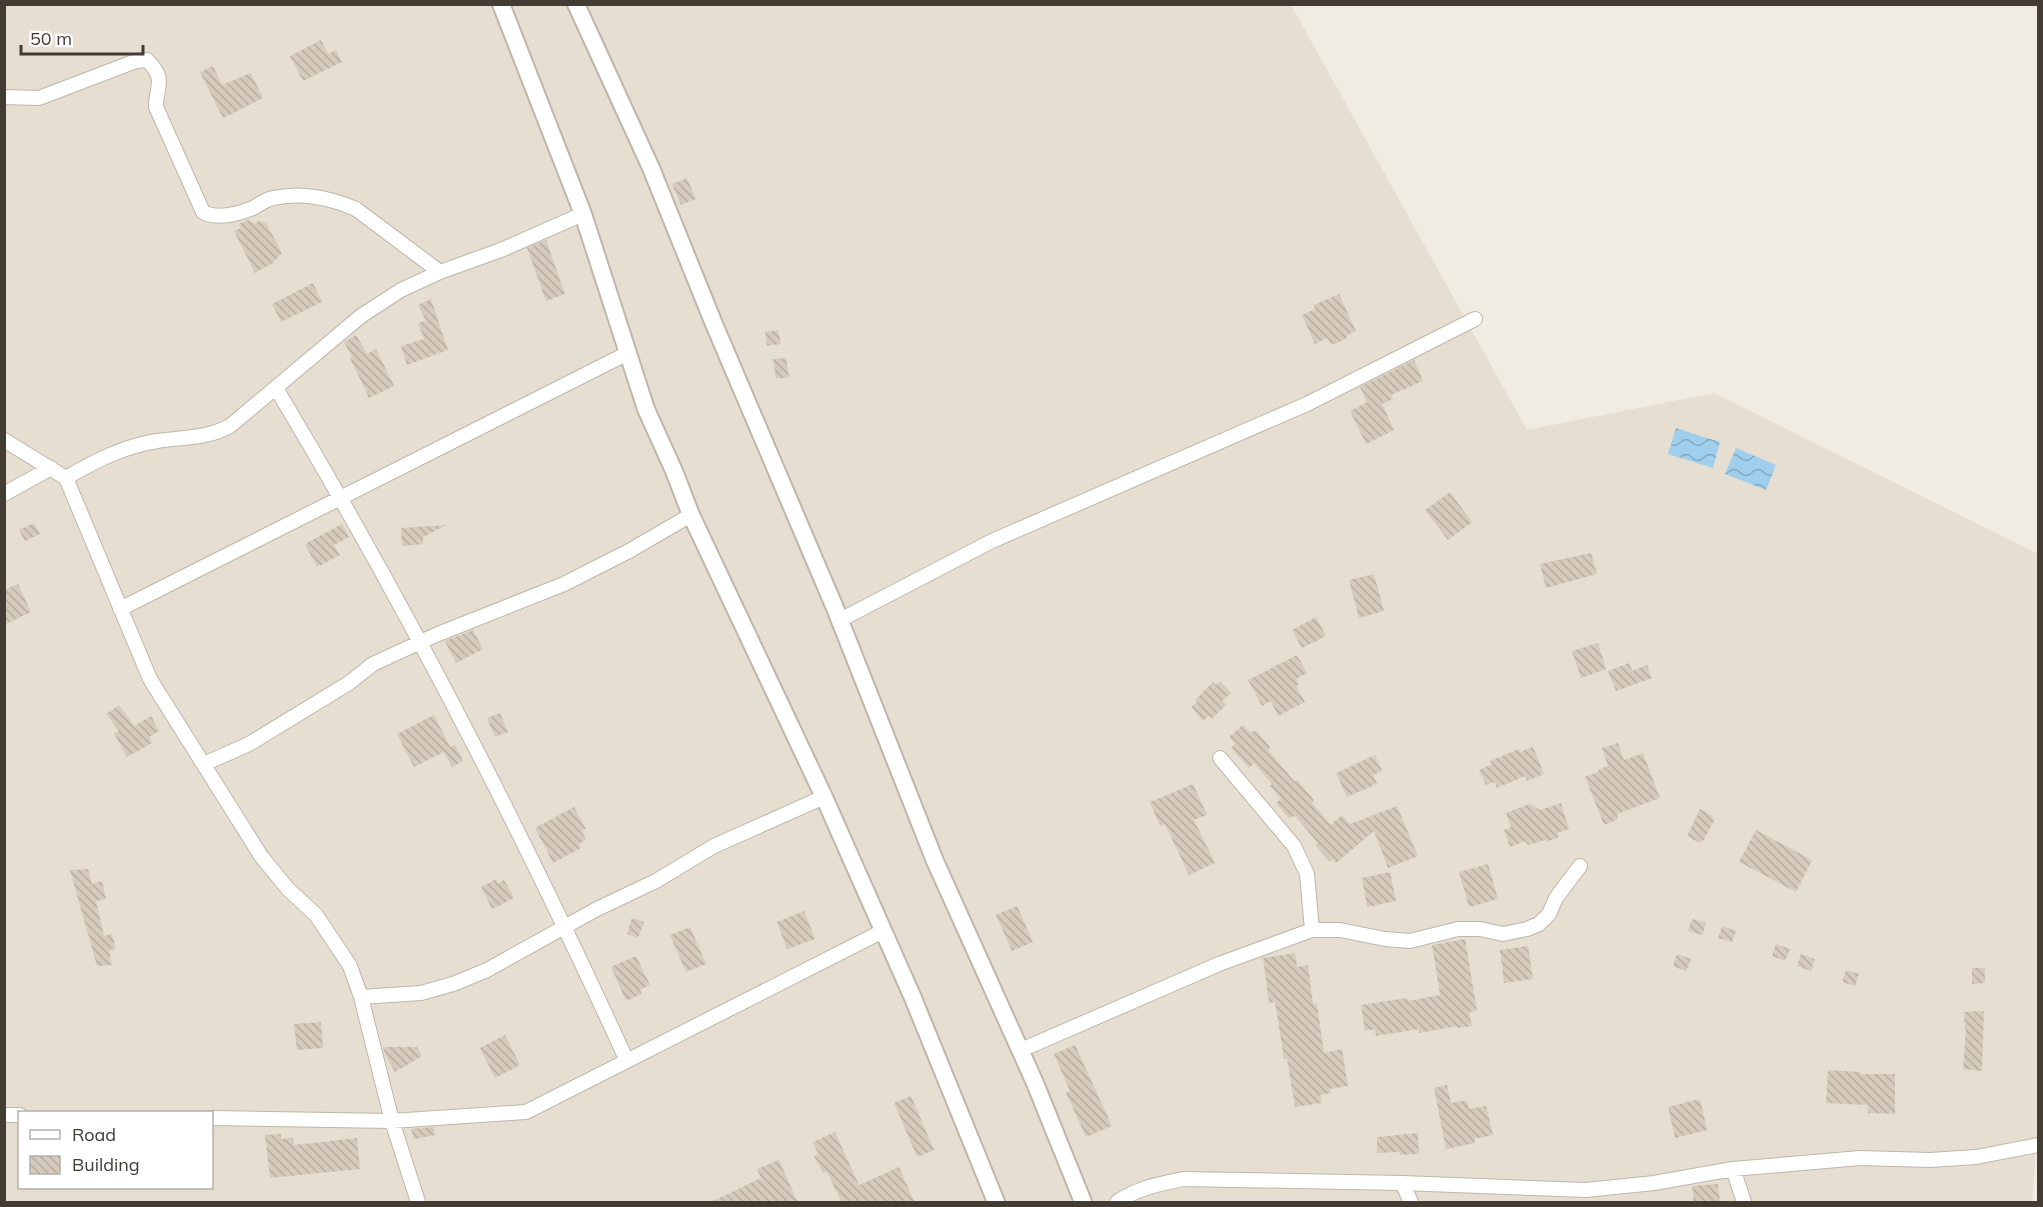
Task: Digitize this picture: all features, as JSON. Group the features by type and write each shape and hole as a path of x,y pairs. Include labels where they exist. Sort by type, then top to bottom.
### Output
{"street":[{"path":"501,4 583,214 646,409 691,515 824,797 884,931 996,1203"},
{"path":"576,4 651,168 714,324 840,620 935,861 1021,1050 1083,1203"},
{"path":"4,97 39,98 147,60 156,71 159,80 156,107 203,212 210,216 226,216 282,196 306,196 344,204 356,209 440,272"},
{"path":"66,478 107,455 156,441 190,439 217,433 230,426 362,316 401,290 583,214"},
{"path":"840,620 992,542 1307,404 1475,320"},
{"path":"120,609 628,353"},
{"path":"276,388 342,497 420,643 566,926 627,1061"},
{"path":"4,440 66,478 150,680 261,856 288,889 316,915 350,966 361,997 392,1121 418,1203"},
{"path":"4,494 51,468"},
{"path":"204,764 249,744 350,683 373,664 564,584 630,551 691,515"},
{"path":"1220,758 1294,846 1307,874 1312,930"},
{"path":"361,997 422,993 453,984 487,970 597,909 656,881 714,846 824,797"},
{"path":"1021,1050 1219,964 1312,930 1340,930 1385,939 1410,941 1458,929 1480,929 1503,934 1527,929 1539,924 1549,914 1556,898 1580,866"},
{"path":"213,1118 392,1121 526,1112 884,931"},
{"path":"1117,1203 1128,1195 1152,1185 1183,1179 1402,1183 1586,1190 1654,1183 1733,1169 1860,1158 1930,1160 1976,1157 2038,1145"},
{"path":"1733,1169 1744,1203"},
{"path":"1402,1183 1411,1203"}],"shaded area":[{"path":"5,5 1291,5 1527,430 1714,393 2038,554 2038,1127 2032,1202 5,1202"}],"water":[{"path":"1676,428 1720,442 1713,468 1668,454"},
{"path":"1736,448 1776,465 1766,490 1725,474"}],"building":[{"path":"321,40 328,54 336,50 342,62 303,81 290,56"},
{"path":"213,66 222,85 251,73 263,98 223,118 200,72"},
{"path":"687,178 696,199 681,205 672,184"},
{"path":"248,220 255,224 258,221 266,223 282,253 273,263 255,273 234,231 241,228 239,224"},
{"path":"546,240 565,294 546,301 527,248"},
{"path":"313,283 322,302 281,322 272,304"},
{"path":"1339,294 1356,331 1335,344 1330,343 1327,338 1315,344 1302,315 1315,309 1314,305"},
{"path":"431,299 448,350 407,365 401,346 424,339 418,323 426,321 418,305"},
{"path":"778,330 781,344 767,346 765,332"},
{"path":"356,335 367,354 376,349 394,386 369,398 344,342"},
{"path":"786,358 789,377 776,379 773,359"},
{"path":"1414,360 1423,381 1391,395 1393,399 1382,404 1394,430 1366,444 1350,411 1367,402 1360,387"},
{"path":"1450,492 1472,522 1448,540 1425,510"},
{"path":"34,523 40,534 25,541 19,530"},
{"path":"342,524 349,537 334,545 340,555 317,567 305,544"},
{"path":"446,525 423,537 423,544 402,546 401,528"},
{"path":"1591,553 1597,574 1546,588 1540,564"},
{"path":"1374,574 1384,611 1359,618 1349,580"},
{"path":"18,584 31,612 4,625 4,590"},
{"path":"1316,617 1326,636 1302,648 1292,630"},
{"path":"473,630 483,649 456,663 445,641"},
{"path":"1598,643 1606,669 1581,678 1572,651"},
{"path":"1297,655 1307,673 1296,679 1299,684 1296,686 1305,702 1278,716 1271,701 1262,706 1248,680"},
{"path":"1629,663 1632,671 1647,665 1652,678 1616,691 1608,671"},
{"path":"1220,681 1231,693 1222,701 1226,705 1212,718 1208,716 1203,721 1191,707 1213,682 1216,685"},
{"path":"119,705 134,726 151,716 159,731 149,737 152,743 127,757 114,733 119,731 106,714"},
{"path":"500,713 508,732 495,737 487,718"},
{"path":"434,715 450,747 455,745 463,761 452,767 444,752 414,767 397,734"},
{"path":"1243,725 1250,732 1256,731 1270,747 1268,750 1314,800 1312,803 1331,825 1342,815 1350,824 1397,806 1418,856 1388,868 1374,831 1336,863 1332,859 1330,862 1315,845 1318,843 1295,816 1289,818 1276,803 1281,799 1270,786 1272,784 1254,763 1249,768 1231,748 1235,744 1229,737"},
{"path":"1618,743 1624,760 1643,753 1660,798 1617,814 1618,819 1604,825 1585,777 1608,766 1602,748"},
{"path":"1533,747 1544,774 1527,781 1525,776 1497,788 1495,782 1486,785 1479,770 1492,764 1490,761 1519,749 1520,752"},
{"path":"1375,755 1382,771 1373,775 1377,784 1347,797 1336,773"},
{"path":"1193,784 1207,815 1194,820 1215,863 1189,875 1165,824 1160,826 1150,802"},
{"path":"1561,803 1569,829 1557,833 1559,837 1546,842 1545,840 1528,845 1525,841 1510,847 1504,830 1511,827 1506,813 1529,804 1540,810"},
{"path":"574,807 586,829 582,831 586,840 579,844 581,848 553,863 535,828"},
{"path":"1700,809 1715,819 1700,843 1687,836"},
{"path":"1756,830 1812,860 1796,892 1739,862"},
{"path":"1488,864 1498,899 1469,907 1459,872"},
{"path":"88,869 92,884 102,881 106,899 96,901 104,936 112,934 116,949 109,950 112,965 97,966 70,870"},
{"path":"1390,872 1396,901 1367,907 1362,878"},
{"path":"496,879 498,884 504,880 514,898 492,909 481,887"},
{"path":"1017,906 1033,942 1012,951 996,915"},
{"path":"804,911 815,939 787,949 777,922"},
{"path":"632,918 644,922 638,938 627,934"},
{"path":"1692,919 1706,923 1702,935 1688,931"},
{"path":"1722,926 1736,931 1732,942 1718,938"},
{"path":"690,927 706,964 686,972 670,935"},
{"path":"1465,939 1477,1011 1469,1012 1472,1026 1457,1028 1457,1026 1419,1033 1419,1029 1376,1036 1375,1029 1365,1031 1361,1005 1407,998 1408,1001 1440,995 1432,945"},
{"path":"1776,944 1790,949 1785,961 1772,956"},
{"path":"1528,946 1533,979 1504,983 1500,950"},
{"path":"1295,953 1297,967 1308,965 1313,1004 1317,1004 1324,1053 1342,1049 1348,1086 1330,1089 1331,1093 1320,1095 1322,1103 1295,1107 1287,1059 1284,1059 1275,1002 1269,1003 1263,958"},
{"path":"1677,954 1691,959 1686,971 1673,966"},
{"path":"1801,954 1815,959 1811,971 1797,966"},
{"path":"636,956 650,985 640,990 642,994 626,1001 611,967"},
{"path":"1972,968 1985,968 1985,983 1972,984"},
{"path":"1846,970 1859,974 1855,986 1842,982"},
{"path":"1984,1011 1982,1071 1963,1069 1966,1029 1964,1012"},
{"path":"321,1022 323,1048 297,1050 294,1024"},
{"path":"505,1035 520,1065 495,1078 480,1048"},
{"path":"1075,1045 1112,1126 1086,1137 1066,1093 1070,1091 1054,1054"},
{"path":"383,1047 417,1047 422,1056 395,1072"},
{"path":"1828,1070 1860,1072 1860,1074 1895,1074 1895,1114 1868,1113 1868,1105 1826,1103"},
{"path":"1447,1085 1451,1103 1467,1100 1469,1109 1486,1106 1493,1135 1474,1139 1475,1143 1446,1149 1434,1088"},
{"path":"911,1096 934,1150 917,1157 894,1103"},
{"path":"1700,1099 1707,1130 1675,1138 1668,1107"},
{"path":"434,1127 435,1135 414,1139 411,1129"},
{"path":"835,1132 859,1185 899,1167 915,1203 842,1203 827,1172 823,1173 814,1156 818,1154 813,1142"},
{"path":"1418,1133 1419,1154 1377,1153 1377,1137"},
{"path":"281,1134 281,1139 293,1138 294,1145 357,1138 360,1169 270,1178 265,1135"},
{"path":"779,1160 798,1203 709,1203 761,1178 757,1169"},
{"path":"1718,1184 1720,1203 1694,1203 1692,1186"}]}
